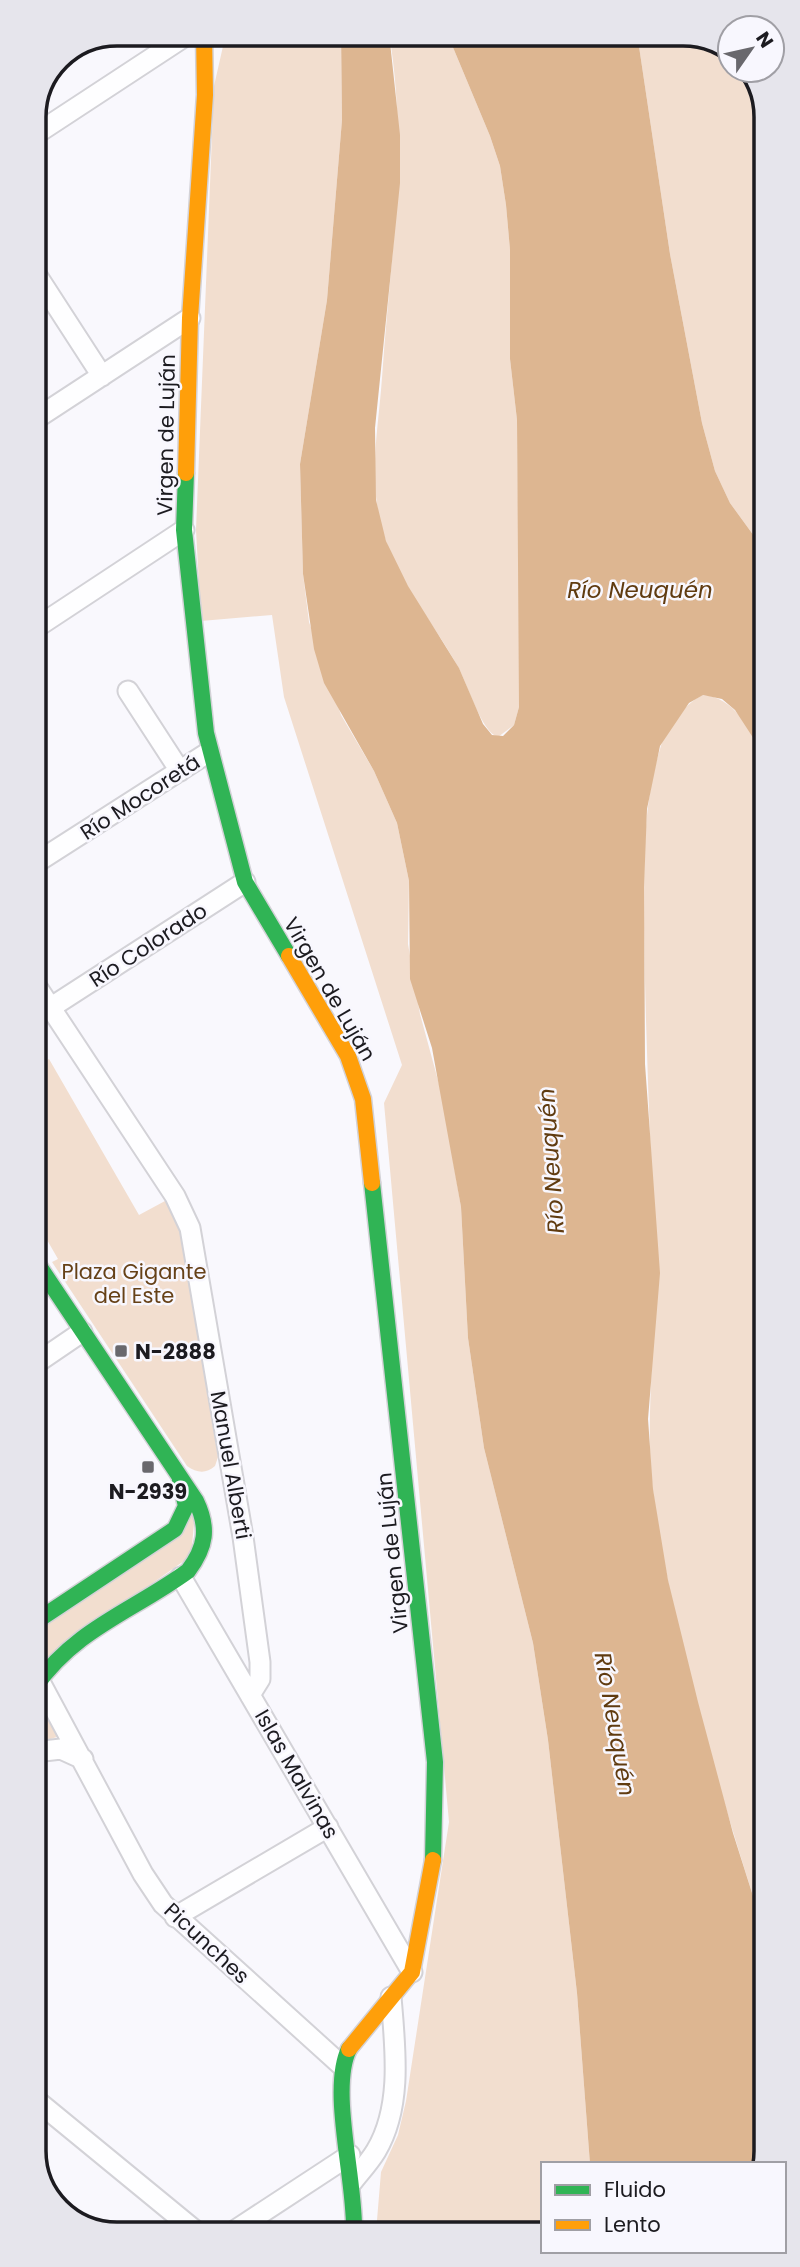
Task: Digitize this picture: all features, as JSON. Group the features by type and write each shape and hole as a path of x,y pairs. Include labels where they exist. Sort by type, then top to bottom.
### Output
{"street":[{"path":"46,127 170,46"},
{"name":"Virgen de Luján","path":"204,46 205,95 190,318 184,530 188,590 209,752 245,882 348,1056 363,1099 435,1762 435,1848 412,1972"},
{"path":"46,290 102,376"},
{"path":"46,412 190,318"},
{"path":"46,621 184,530"},
{"path":"128,691 180,771"},
{"name":"Río Mocoretá","path":"46,856 209,752"},
{"name":"Río Colorado","path":"50,1009 245,882"},
{"name":"Manuel Alberti","path":"46,1003 178,1201 190,1228 243,1537 257,1637 261,1674 250,1695"},
{"path":"46,1277 201,1507 207,1525 201,1554 181,1577 70,1643 60,1651 46,1670"},
{"path":"46,1357 82,1332"},
{"path":"46,1615 175,1529 186,1513 187,1503 179,1478"},
{"name":"Islas Malvinas","path":"181,1577 412,1972"},
{"name":"Picunches","path":"46,1698 83,1759 148,1882 175,1917 341,2065"},
{"path":"46,1751 61,1749 83,1759"},
{"path":"175,1917 328,1827"},
{"path":"354,2221 353,2181 341,2090 341,2065 352,2043 412,1972"},
{"path":"353,2181 381,2141 394,2091 391,1997"},
{"path":"46,2108 184,2221"},
{"path":"249,2221 350,2155"}],"green space":[{"path":"223,46 341,46 342,120 327,300 300,464 303,574 309,622 341,715 374,771 397,823 409,881 408,944 420,1014 442,1095 461,1207 468,1338 484,1448 533,1643 548,1740 577,1993 590,2162 541,2162 541,2222 377,2221 381,2172 398,2135 406,2101 449,1822 384,1103 402,1065 284,697 272,615 201,621 196,530 214,86"},
{"path":"391,46 452,46 500,166 510,250 510,359 517,420 520,669 519,707 514,725 498,737 486,726 457,665 400,573 386,541 376,500 376,440 398,163 395,77"},
{"path":"639,46 688,46 711,51 716,54 716,84 746,84 752,98 754,536 730,503 715,471 702,423 670,254"},
{"path":"702,695 723,701 740,716 754,738 754,1898 715,1772 685,1660 662,1548 650,1455 653,1257 644,957 645,837 654,771 663,741 676,718"},
{"name":"Plaza Gigante del Este","path":"49,1059 139,1215 165,1201 180,1223 218,1457 215,1466 208,1470 198,1471 187,1466 52,1262 58,1259 46,1238 46,1061"},
{"path":"195,1513 191,1556 46,1658 46,1624"},
{"path":"46,1716 60,1736 46,1740"}],"water":[{"name":"Río Neuquén","path":"341,46 390,46 400,135 400,183 375,428 376,500 386,541 408,586 459,668 483,724 492,735 503,736 514,725 519,707 517,420 510,359 510,250 500,166 452,46 639,46 670,254 702,423 715,471 730,503 754,536 754,739 735,710 722,699 703,695 689,703 660,746 647,809 644,887 645,1064 660,1273 648,1419 653,1489 668,1580 698,1702 733,1833 754,1899 754,2162 590,2162 577,1993 548,1740 533,1643 484,1448 468,1338 461,1207 432,1048 410,979 409,881 397,823 374,771 324,683 314,649 303,574 300,464 327,300 342,120"}],"traffic: fast":[{"path":"186,473 184,530 206,733 245,882 289,956"},
{"path":"372,1183 435,1762 433,1860"},
{"path":"46,1276 196,1501 204,1529 199,1554 188,1571 86,1635 46,1673"},
{"path":"46,1615 175,1529 186,1506 180,1481"},
{"path":"349,2049 344,2067 342,2112 354,2221"}],"traffic: slow":[{"path":"186,473 190,318 205,95 204,46"},
{"path":"289,956 348,1056 363,1099 372,1183"},
{"path":"349,2049 412,1972 433,1860"}],"place":[{"name":"N-2888","path":"121,1351"},
{"name":"N-2939","path":"148,1467"}]}
